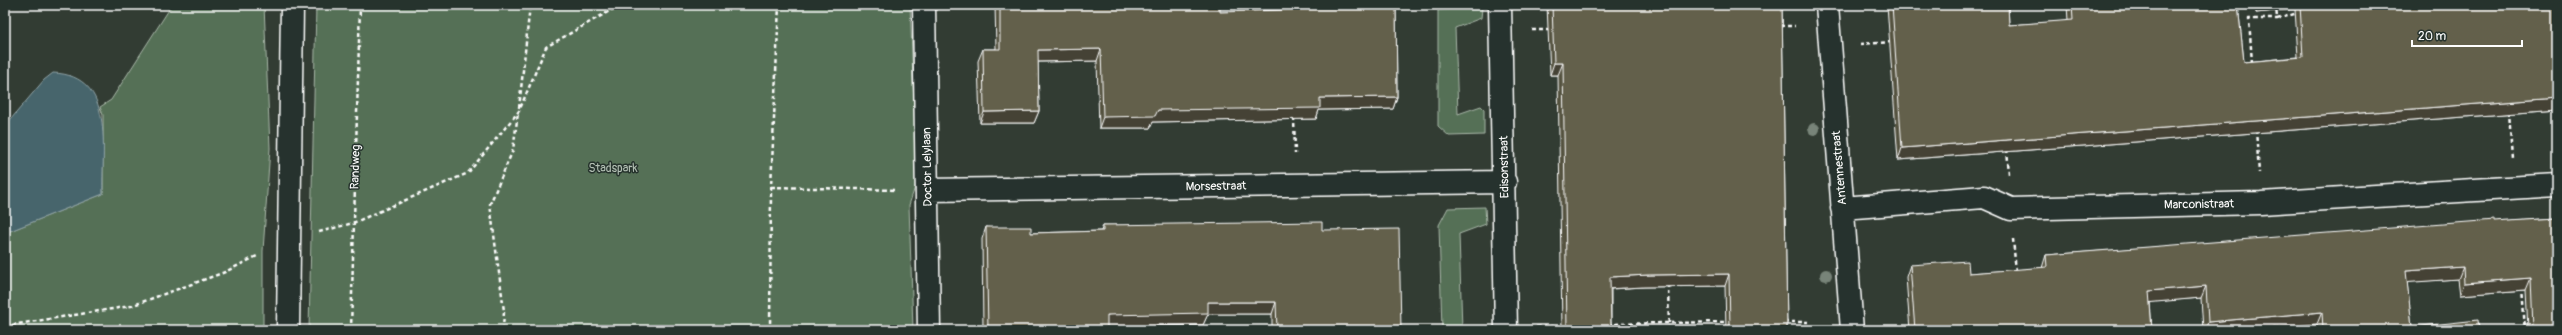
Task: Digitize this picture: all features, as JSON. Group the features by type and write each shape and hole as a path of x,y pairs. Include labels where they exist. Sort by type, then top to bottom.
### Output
{"street":[{"path":"288,330 292,5"},
{"name":"Doctor Lelylaan","path":"924,5 929,330"},
{"name":"Edisonstraat","path":"1500,5 1506,330"},
{"name":"Antennestraat","path":"1827,5 1852,330"},
{"name":"Morsestraat","path":"927,190 1504,182"},
{"name":"Marconistraat","path":"1842,208 1984,197 2011,209 2261,203 2557,185"}],"path":[{"name":"Randweg","path":"351,330 360,5"},
{"path":"503,330 504,311 490,204 513,150 519,112 530,5"},
{"path":"5,326 131,306 225,272 289,240 353,223 468,173 519,112 546,47 620,5"},
{"path":"770,330 771,187 779,5"},
{"path":"2276,5 2277,19"},
{"path":"2252,67 2249,20 2277,19 2302,11"},
{"path":"1772,26 1795,26"},
{"path":"1526,30 1557,30"},
{"path":"1829,46 1899,41"},
{"path":"2256,123 2261,203"},
{"path":"2007,146 2016,277"},
{"path":"771,187 927,190"},
{"path":"1668,283 1669,330"},
{"path":"1600,325 1731,322"},
{"path":"1778,322 1808,322"},
{"path":"1532,327 1570,326"}],"green space":[{"path":"172,5 264,5 270,148 263,251 263,330 5,330 5,233 103,194 103,115 100,107 111,100"},
{"name":"Stadspark","path":"316,5 910,5 917,181 909,205 913,330 309,330"},
{"path":"1482,8 1481,18 1455,28 1458,114 1481,106 1484,109 1484,135 1449,136 1438,126 1438,10"},
{"path":"1485,207 1486,224 1459,234 1462,330 1442,330 1439,225 1448,208"}],"water":[{"path":"53,73 73,77 88,87 96,101 101,118 103,137 103,194 5,233 5,126 44,80"}],"building":[{"path":"1000,5 1220,5 1220,12 1308,9 1308,5 1396,5 1397,97 1320,98 1320,108 1158,110 1155,116 1103,117 1101,49 1038,50 1039,111 984,112 983,49 1000,49"},
{"path":"1552,5 1782,5 1787,330 1730,330 1729,274 1610,277 1611,330 1567,330 1563,63 1554,63"},
{"path":"1892,5 2008,5 2009,25 2073,20 2072,5 2238,5 2244,62 2303,57 2300,5 2557,5 2557,98 1902,148"},
{"path":"2557,218 2557,330 2533,330 2531,278 2464,283 2463,267 2406,271 2412,327 2478,320 2479,330 2323,330 2322,312 2208,322 2206,286 2149,291 2152,330 1915,330 1910,265 1968,261 1969,273 2047,267 2046,255 2494,220 2494,222"},
{"path":"1322,222 1322,230 1399,229 1401,330 1277,330 1276,302 1208,302 1208,313 1107,315 1107,330 988,330 986,227 1031,227 1031,233 1103,231 1103,225"}]}
